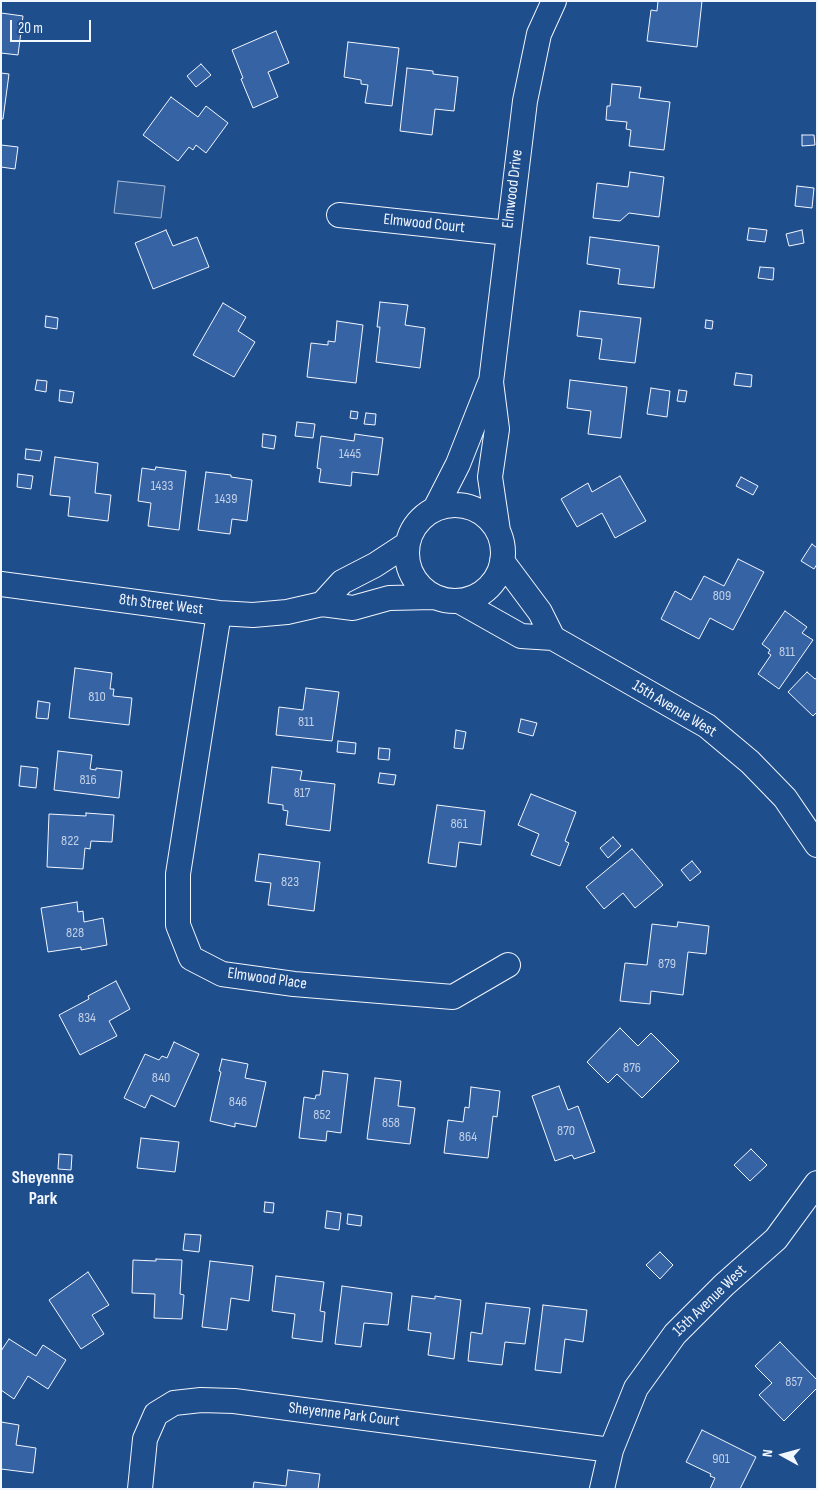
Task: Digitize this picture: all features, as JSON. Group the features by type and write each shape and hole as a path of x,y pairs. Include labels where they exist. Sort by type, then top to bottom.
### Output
{"street":[{"name":"Elmwood Drive","path":"498,531 490,477 497,429 491,382 525,102 539,34 554,1"},
{"name":"Elmwood Court","path":"339,215 508,233"},
{"name":"Elmwood Drive","path":"435,508 458,464 491,382"},
{"path":"449,505 464,505 477,510 489,519 498,531 503,546 502,561 497,576 487,589 474,598 446,601 434,597 421,588 412,575 407,560 407,544 413,530 422,517 435,508 449,505"},
{"path":"322,604 342,582 407,544"},
{"path":"502,561 540,612 553,638"},
{"name":"8th Street West","path":"1,584 219,613 253,615 287,612 322,604 354,608 389,598 434,597"},
{"name":"15th Avenue West","path":"459,601 521,636 553,638 706,726 750,762 785,798 817,845"},
{"name":"Elmwood Place","path":"219,613 178,874 178,925 191,958 222,974 294,984 453,997 508,965"},
{"name":"15th Avenue West","path":"602,1489 611,1450 636,1388 675,1334 724,1285 776,1239 817,1183"},
{"name":"Sheyenne Park Court","path":"140,1489 144,1438 156,1414 174,1403 201,1400 234,1401 611,1450"}],"shaded area":[{"path":"118,181 165,186 161,218 114,213"}],"building":[{"path":"658,1 702,1 697,47 647,41 651,10 657,11"},
{"path":"1,13 23,16 18,55 1,53"},
{"path":"276,31 289,63 268,72 278,97 253,108 232,50"},
{"path":"348,42 399,48 392,106 365,103 368,85 361,84 361,80 344,77"},
{"path":"201,64 211,75 196,87 187,76"},
{"path":"407,68 433,71 433,74 458,77 454,111 435,109 432,135 400,131"},
{"path":"1,73 9,74 3,119 1,119"},
{"path":"612,84 641,87 639,98 670,102 664,150 629,146 631,130 626,129 627,122 606,120 607,106 610,106"},
{"path":"171,97 198,117 206,106 228,123 206,153 196,145 193,150 189,147 178,161 143,135"},
{"path":"802,135 814,135 815,145 802,146"},
{"path":"1,145 18,147 15,169 1,167"},
{"path":"630,172 664,177 659,217 629,213 620,221 593,218 597,183 628,187"},
{"path":"797,186 814,188 812,208 795,206"},
{"path":"749,228 767,230 765,242 747,240"},
{"path":"166,230 173,246 197,237 209,267 153,289 135,243"},
{"path":"802,230 804,243 789,246 786,234"},
{"path":"590,237 659,246 654,288 618,284 620,269 587,264"},
{"path":"760,267 774,268 773,280 758,278"},
{"path":"380,302 408,305 405,325 425,328 420,368 376,362 380,327 377,327"},
{"path":"223,303 246,317 238,331 255,342 234,377 193,355"},
{"path":"580,311 641,318 635,363 599,359 602,339 577,336"},
{"path":"46,316 58,318 57,329 45,327"},
{"path":"706,320 713,321 712,329 705,328"},
{"path":"337,321 363,325 356,383 307,377 311,343 328,345 328,341 335,342"},
{"path":"736,373 752,375 751,387 734,385"},
{"path":"37,380 47,381 46,392 35,390"},
{"path":"570,380 627,387 621,438 588,434 591,411 567,408"},
{"path":"651,388 670,391 667,417 647,414"},
{"path":"60,390 74,392 72,403 59,401"},
{"path":"679,390 687,391 685,402 677,401"},
{"path":"351,411 358,412 357,419 350,418"},
{"path":"366,413 376,414 375,425 364,424"},
{"path":"297,422 315,424 313,438 295,436"},
{"path":"263,434 276,436 274,449 262,447"},
{"path":"355,434 383,438 378,475 352,472 351,486 319,482 321,469 317,468 321,436 354,441"},
{"path":"26,449 42,451 40,461 25,459"},
{"path":"55,457 98,463 95,493 111,495 108,521 68,516 70,497 50,495"},
{"path":"156,467 186,471 179,530 148,526 151,503 138,501 142,468 155,470"},
{"path":"206,472 252,480 247,521 232,519 230,534 198,530"},
{"path":"18,474 33,476 31,489 17,487"},
{"path":"620,476 646,521 615,538 602,513 577,527 561,499 588,483 592,492"},
{"path":"741,477 758,486 753,495 736,486"},
{"path":"812,544 817,548 817,564 814,569 801,561"},
{"path":"738,559 764,572 733,630 710,618 699,639 661,619 675,591 691,600 704,576 724,586"},
{"path":"785,611 807,627 802,633 813,640 779,689 758,674 771,655 768,653 770,650 762,644"},
{"path":"75,668 112,673 110,689 114,689 113,696 132,698 129,725 69,718"},
{"path":"807,672 815,679 817,678 817,712 813,716 788,692"},
{"path":"306,688 339,692 332,741 276,735 279,707 303,710"},
{"path":"38,701 50,703 48,719 36,718"},
{"path":"521,719 537,723 533,736 518,732"},
{"path":"456,730 466,732 463,749 454,748"},
{"path":"338,741 356,743 355,754 337,752"},
{"path":"379,748 390,749 389,760 378,759"},
{"path":"58,751 92,755 90,769 122,771 119,798 54,790"},
{"path":"21,766 38,768 36,788 19,786"},
{"path":"272,767 302,771 300,780 335,784 330,831 286,825 288,811 283,810 283,805 268,803"},
{"path":"380,773 396,775 394,785 378,783"},
{"path":"531,794 576,812 565,841 569,843 560,866 531,855 539,834 518,825"},
{"path":"437,805 485,811 481,845 459,842 456,867 428,863"},
{"path":"86,813 114,815 112,842 91,841 90,849 85,848 83,869 47,867 49,814 86,816"},
{"path":"613,837 621,846 608,858 600,848"},
{"path":"632,849 663,885 635,908 623,893 604,909 586,887"},
{"path":"259,854 320,862 314,911 268,905 271,883 255,881"},
{"path":"692,861 701,872 690,881 681,870"},
{"path":"77,902 78,912 83,911 84,922 103,918 107,945 81,950 81,947 48,952 41,908"},
{"path":"678,922 709,926 706,954 688,952 683,995 651,991 650,1004 620,1001 625,963 647,965 652,924 677,927"},
{"path":"116,981 130,1009 109,1021 117,1036 80,1055 59,1015 89,999 88,996"},
{"path":"620,1028 638,1046 651,1033 679,1061 642,1098 617,1074 608,1083 587,1062"},
{"path":"174,1042 199,1054 175,1107 151,1095 145,1108 124,1098 145,1054 159,1060 162,1056 167,1058"},
{"path":"222,1059 248,1064 245,1078 266,1082 256,1127 235,1123 235,1127 210,1121"},
{"path":"323,1071 348,1074 341,1133 327,1131 326,1141 299,1138 304,1097 315,1099 316,1095 320,1095"},
{"path":"375,1078 401,1081 398,1106 415,1108 410,1144 367,1139"},
{"path":"559,1086 568,1110 578,1106 595,1152 574,1159 572,1155 555,1161 532,1096"},
{"path":"471,1087 500,1091 497,1117 493,1116 488,1158 444,1153 448,1120 463,1122 465,1107 469,1108"},
{"path":"141,1138 179,1142 175,1172 137,1168"},
{"path":"751,1149 767,1165 750,1181 734,1165"},
{"path":"59,1154 72,1155 71,1170 58,1169"},
{"path":"265,1202 274,1203 273,1213 264,1212"},
{"path":"327,1211 341,1213 339,1230 325,1228"},
{"path":"348,1214 362,1216 361,1226 347,1224"},
{"path":"185,1234 201,1235 199,1252 183,1250"},
{"path":"660,1252 673,1265 660,1279 646,1265"},
{"path":"156,1259 182,1260 180,1294 184,1295 182,1319 154,1318 155,1294 132,1293 133,1260 156,1261"},
{"path":"210,1261 253,1266 249,1301 231,1298 227,1330 202,1327"},
{"path":"88,1272 109,1305 92,1315 104,1334 81,1349 49,1300"},
{"path":"276,1276 324,1282 320,1311 325,1312 322,1342 292,1338 295,1314 272,1311"},
{"path":"342,1286 392,1293 388,1325 364,1323 361,1347 335,1344"},
{"path":"412,1296 435,1299 435,1296 461,1300 454,1359 428,1355 431,1333 408,1330"},
{"path":"486,1303 530,1308 525,1344 505,1342 502,1365 468,1361 471,1332 482,1334"},
{"path":"543,1305 587,1310 583,1342 565,1339 561,1373 535,1370"},
{"path":"9,1339 36,1356 43,1345 66,1360 48,1389 28,1376 14,1399 1,1390 1,1351"},
{"path":"780,1342 817,1380 817,1388 784,1421 759,1395 772,1383 755,1366"},
{"path":"1,1422 19,1425 16,1445 36,1448 33,1473 1,1469"},
{"path":"702,1430 756,1457 740,1489 710,1489 715,1478 710,1476 711,1474 686,1462"},
{"path":"288,1470 320,1474 318,1489 253,1489 254,1482 286,1486"}],"district":[{"name":"Sheyenne Park","path":"43,1188"}]}
